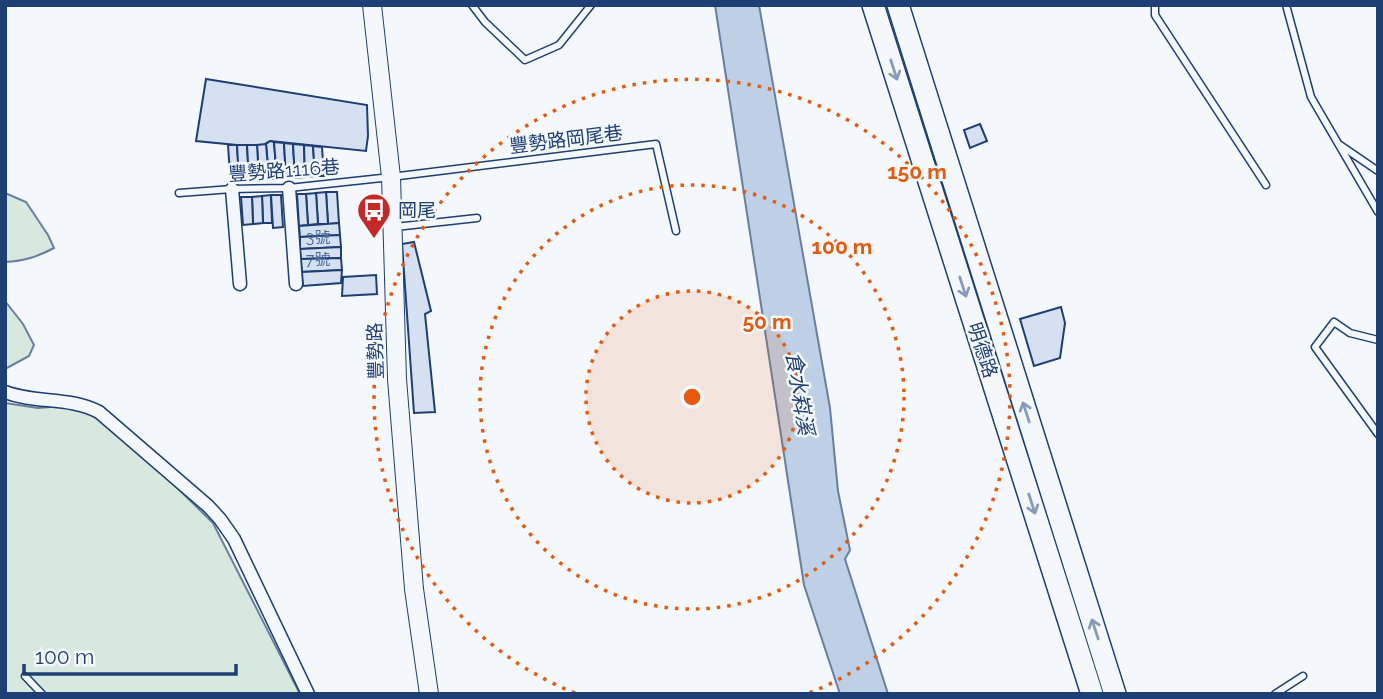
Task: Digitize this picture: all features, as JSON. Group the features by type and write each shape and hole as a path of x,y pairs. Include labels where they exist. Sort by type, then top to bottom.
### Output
{"main road":[{"path":"876,15 899,11"},
{"name":"明德路","path":"899,11 1115,694"},
{"name":"明德路","path":"876,15 1092,694"}],"street":[{"name":"豐勢路","path":"373,5 391,177 400,418 414,589 429,694"},
{"path":"289,188 296,284"},
{"path":"232,189 240,284"},
{"path":"5,392 28,399 41,398 86,405 106,418 208,506 234,539 308,694"}],"lane":[{"path":"472,5 485,22 525,60 559,45 591,5"},
{"path":"1155,5 1156,15 1265,185"},
{"path":"1286,5 1311,97 1378,212"},
{"name":"豐勢路岡尾巷","path":"391,177 656,144 676,231"},
{"path":"1339,144 1378,171"},
{"name":"豐勢路1116巷","path":"179,193 289,188 391,177"},
{"path":"392,227 477,218"},
{"path":"1378,340 1350,333 1334,322 1315,347 1378,434"},
{"path":"25,676 42,694"},
{"path":"1275,694 1303,676"}],"shaded area":[{"path":"5,193 26,202 54,248 30,258 5,262"},
{"path":"5,301 23,324 34,345 29,356 5,369"},
{"path":"5,403 38,408 63,406 102,419 213,523 300,694 5,694"}],"water":[{"name":"食水嵙溪","path":"715,5 759,5 830,408 838,491 850,550 845,559 888,694 840,694 804,585"}],"building":[{"path":"206,79 367,105 366,151 270,141 263,145 237,145 196,141"},
{"path":"980,124 987,141 970,148 964,130"},
{"path":"274,142 277,179 269,179 266,144"},
{"path":"274,142 284,143 286,178 277,179"},
{"path":"284,143 293,144 295,178 286,178"},
{"path":"266,144 269,179 259,180 257,145"},
{"path":"293,144 304,145 305,177 295,178"},
{"path":"228,145 237,145 239,174 230,175"},
{"path":"237,145 247,145 249,180 239,181"},
{"path":"247,145 257,145 259,180 249,180"},
{"path":"304,145 313,146 315,176 305,177"},
{"path":"313,146 322,147 324,176 315,176"},
{"path":"326,192 337,192 339,223 328,224"},
{"path":"326,192 328,224 318,224 316,193"},
{"path":"316,193 318,224 308,225 306,194"},
{"path":"297,194 306,194 308,225 299,226"},
{"path":"271,195 272,223 263,223 262,196"},
{"path":"271,195 281,195 283,227 273,228"},
{"path":"262,196 263,223 253,224 252,197"},
{"path":"241,197 252,197 253,224 243,225"},
{"path":"339,223 340,235 300,237 299,226"},
{"path":"340,235 341,247 300,249 300,237"},
{"path":"414,242 431,311 425,314 435,412 414,413 402,244"},
{"path":"341,247 341,258 301,259 300,249"},
{"path":"341,258 342,270 302,272 301,259"},
{"path":"342,270 341,283 303,286 302,272"},
{"path":"376,275 377,294 342,296 343,277"},
{"path":"1061,307 1065,323 1060,358 1034,366 1020,319"}],"place":[{"name":"岡尾","path":"374,240"}]}
